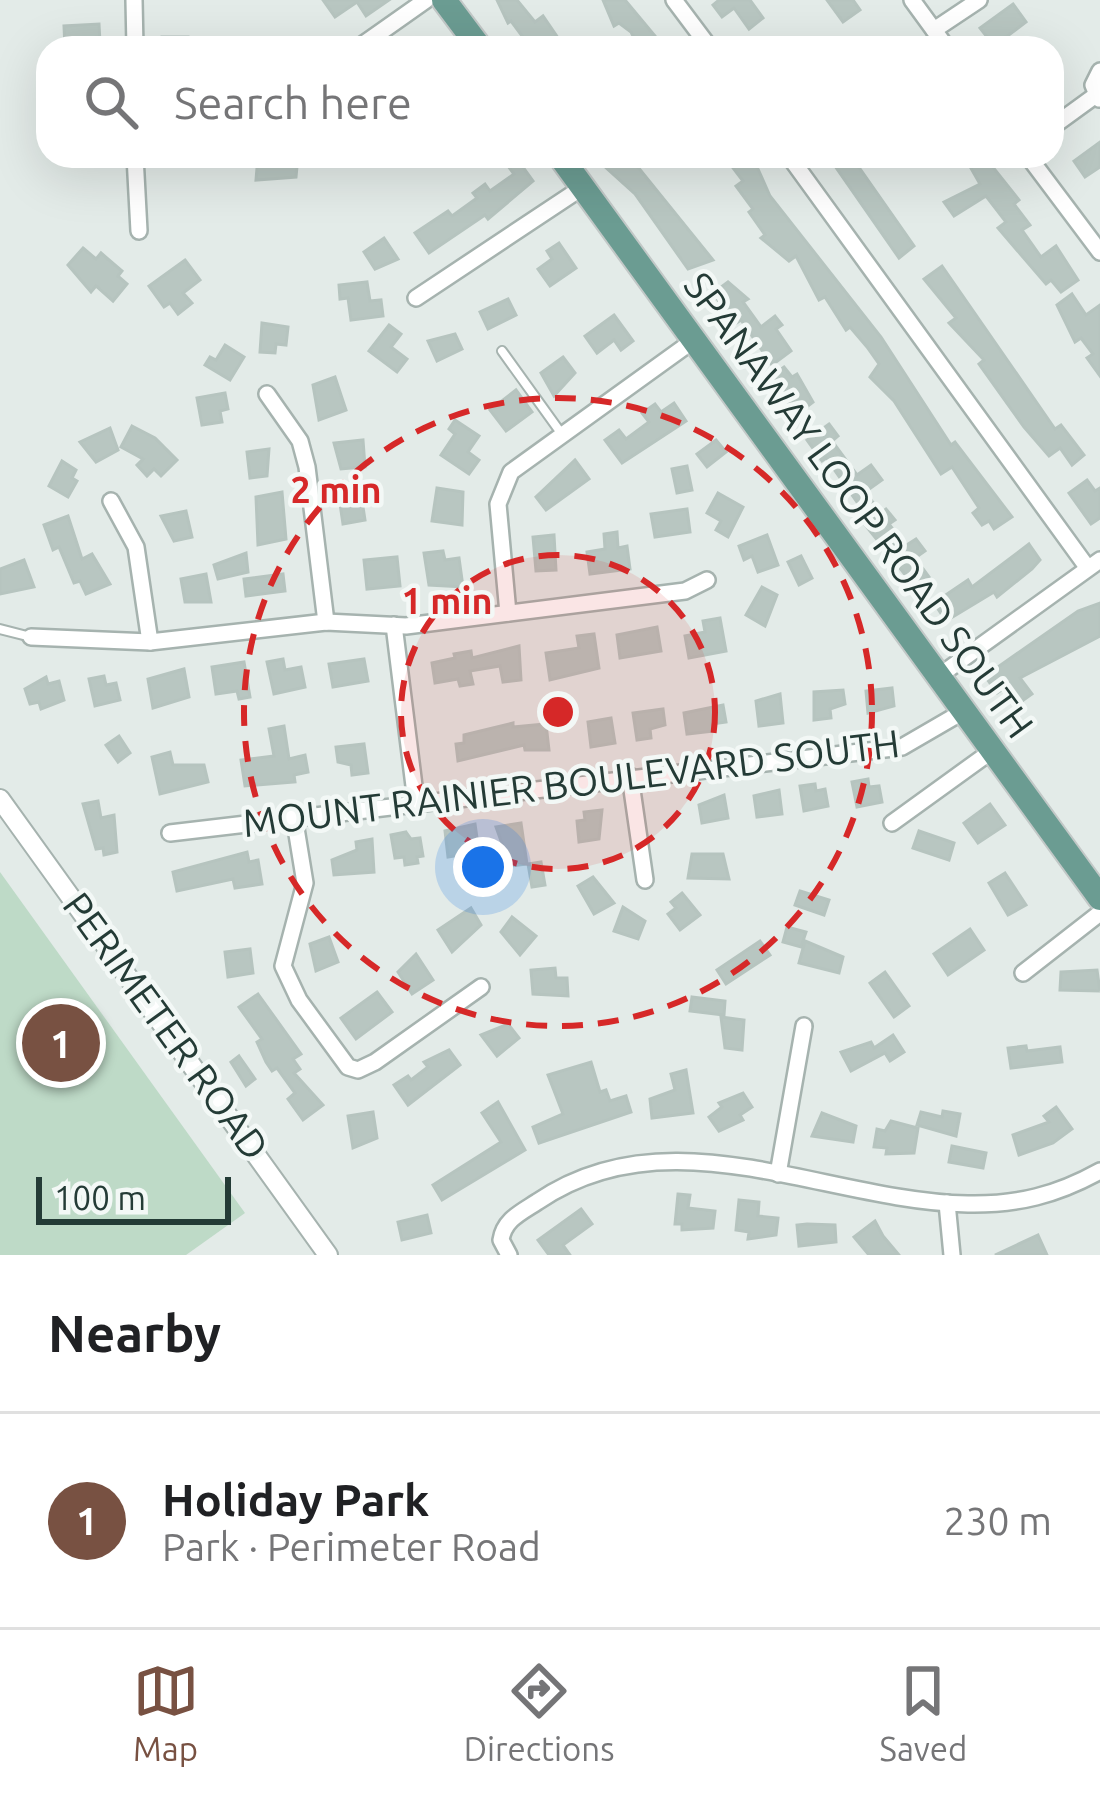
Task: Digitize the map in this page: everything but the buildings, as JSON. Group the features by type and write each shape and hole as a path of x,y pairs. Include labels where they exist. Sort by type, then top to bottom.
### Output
{"main road":[{"path":"445,0 471,36"},
{"name":"SPANAWAY LOOP ROAD SOUTH","path":"569,168 1100,898"}],"street":[{"path":"134,0 135,36"},
{"path":"375,36 426,0"},
{"path":"674,0 701,36"},
{"path":"913,0 938,36"},
{"path":"934,30 979,0"},
{"path":"1064,119 1098,98 1094,80 1100,70"},
{"path":"136,168 139,231"},
{"path":"797,168 1094,563 939,676"},
{"path":"1037,168 1100,252"},
{"path":"416,298 583,187"},
{"path":"508,613 500,493 517,465 694,340"},
{"path":"267,394 300,441 307,467 326,622"},
{"path":"111,501 136,547 151,643"},
{"path":"32,637 151,643 326,622 394,625 685,592 707,580"},
{"path":"394,625 416,802"},
{"name":"MOUNT RAINIER BOULEVARD SOUTH","path":"170,832 902,747 964,711"},
{"path":"892,823 993,751"},
{"path":"630,776 645,880"},
{"name":"PERIMETER ROAD","path":"0,799 328,1255"},
{"path":"294,816 305,884 285,942 285,977 344,1063 358,1070 481,987"},
{"path":"1023,974 1100,913"},
{"path":"778,1174 804,1026"},
{"path":"509,1255 501,1240 503,1228 552,1191 619,1165 677,1159 947,1203 1021,1202 1066,1190 1100,1172"},
{"path":"947,1203 952,1255"}],"lane":[{"path":"502,351 561,433"},
{"path":"0,629 32,637"}],"green space":[{"path":"0,872 245,1213 186,1255 0,1255"}],"place":[{"name":"Holiday Park","path":"61,1043"}]}
